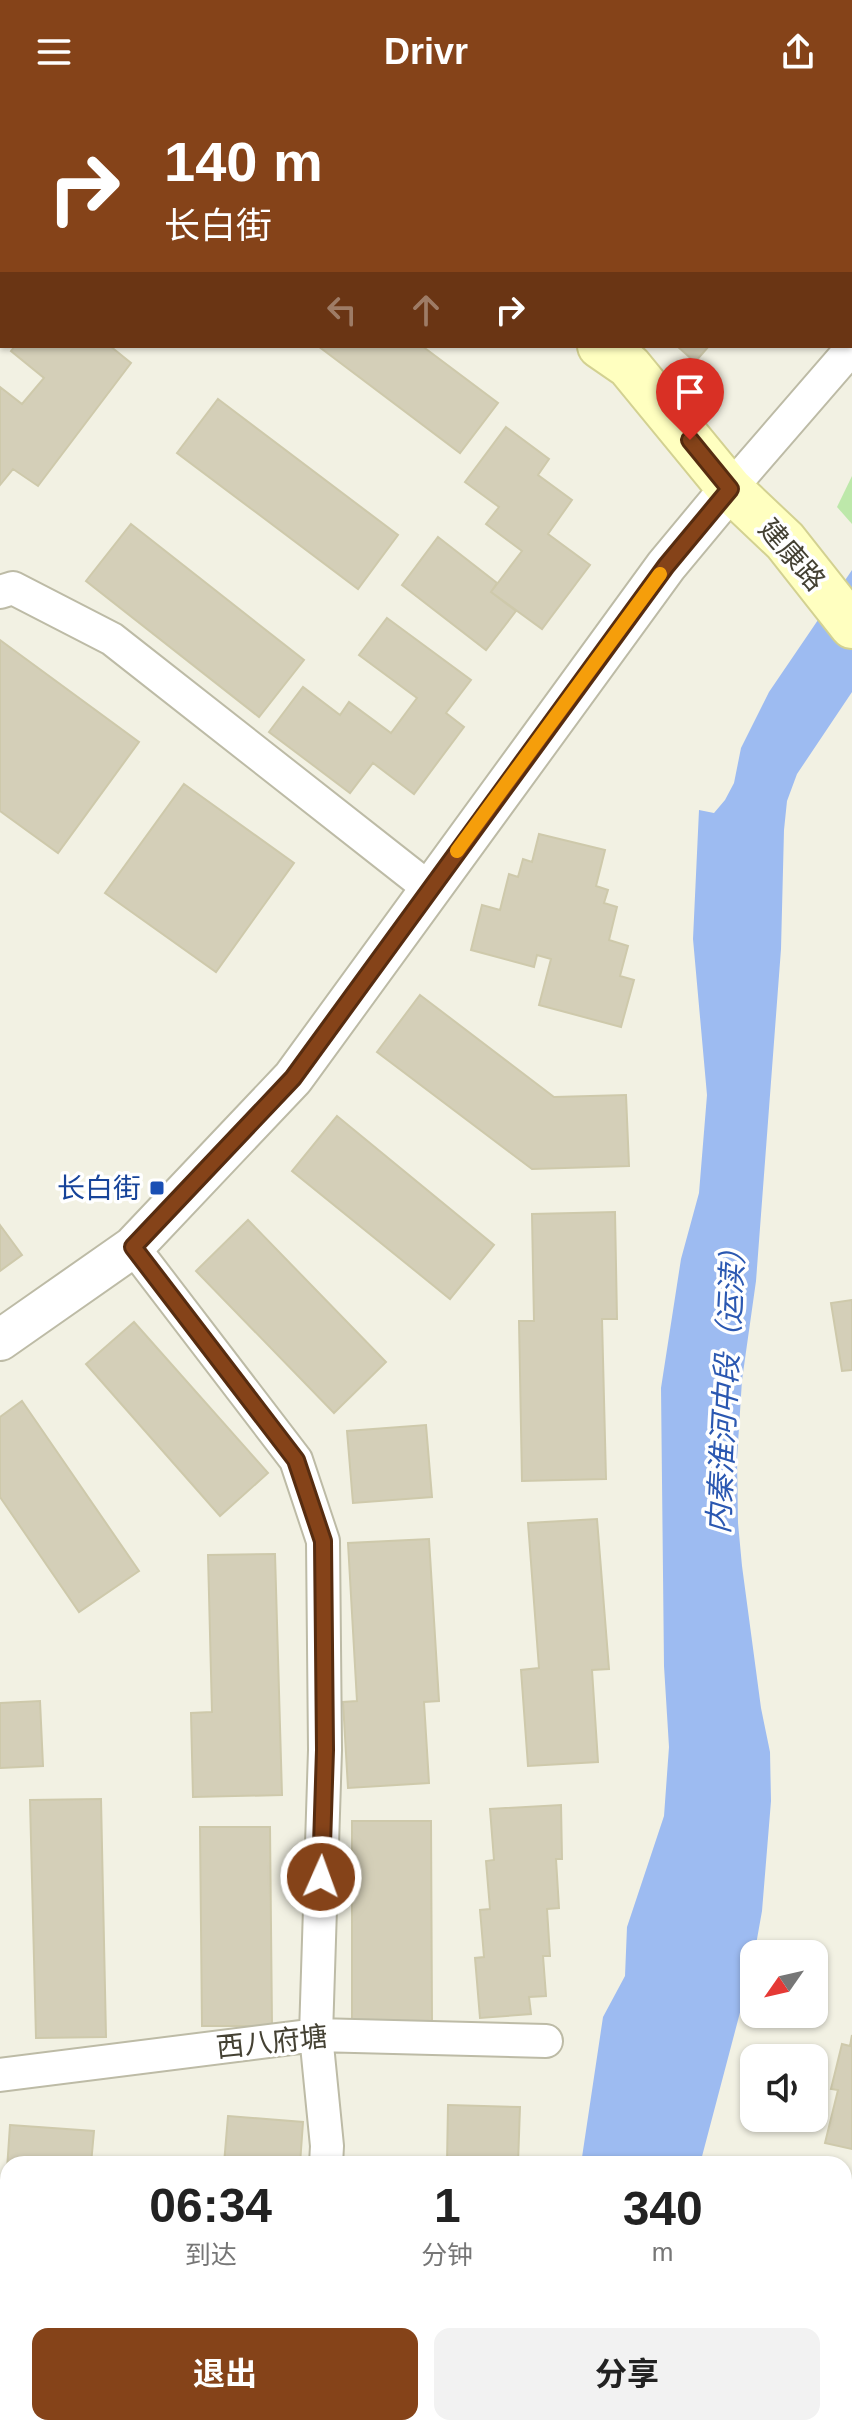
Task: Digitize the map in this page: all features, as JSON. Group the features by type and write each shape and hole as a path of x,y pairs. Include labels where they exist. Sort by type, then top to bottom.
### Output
{"main road":[{"name":"建康路","path":"603,348 629,366 730,489 785,541 852,626"}],"street":[{"path":"0,1340 133,1247 293,1078 666,566 852,348"},
{"path":"0,592 13,588 112,639 430,889"},
{"path":"133,1247 296,1460 323,1541 325,1750 316,2035 326,2156"},
{"name":"西八府塘","path":"0,2075 316,2035 546,2041"}],"green space":[{"path":"852,476 852,524 837,507"}],"water":[{"name":"内秦淮河中段（运渎）","path":"852,570 852,692 797,774 787,801 781,949 756,1281 742,1380 737,1459 738,1523 761,1708 770,1752 771,1801 762,1911 757,1940 740,1940 740,2012 702,2156 582,2156 603,2017 625,1976 627,1927 664,1816 669,1747 664,1666 661,1388 681,1259 699,1193 707,1095 693,939 699,810 714,813 725,800 734,783 741,748 769,692"}],"building":[{"path":"13,348 112,348 131,363 38,486 13,469 0,485 0,387 22,404 44,378 11,351"},
{"path":"321,348 425,348 498,403 460,453"},
{"path":"679,348 707,348 695,362"},
{"path":"218,399 398,535 358,589 177,453"},
{"path":"506,427 549,459 538,475 572,500 548,534 590,565 542,629 491,592 522,551 486,524 499,507 465,482"},
{"path":"131,524 304,660 259,717 86,581"},
{"path":"438,537 497,583 491,592 516,611 486,650 402,585"},
{"path":"387,618 471,680 446,713 464,727 414,794 373,763 350,793 269,732 303,687 340,715 349,702 391,733 417,698 359,655"},
{"path":"0,640 139,742 58,853 0,811"},
{"path":"184,784 294,863 216,972 105,893"},
{"path":"539,834 605,850 596,886 608,890 604,903 617,907 609,940 628,946 620,976 634,980 621,1027 539,1005 551,959 537,955 534,967 471,950 482,905 500,910 509,874 518,877 523,859 532,862"},
{"path":"420,995 554,1097 626,1095 629,1166 532,1169 377,1052"},
{"path":"337,1116 494,1245 450,1299 292,1171"},
{"path":"615,1212 617,1319 602,1319 606,1479 522,1481 519,1321 534,1321 532,1214"},
{"path":"248,1220 386,1362 334,1413 196,1271"},
{"path":"0,1225 22,1255 0,1271"},
{"path":"852,1300 852,1370 842,1371 831,1303"},
{"path":"134,1322 268,1473 220,1516 86,1364"},
{"path":"22,1401 139,1571 79,1612 0,1497 0,1417"},
{"path":"426,1425 432,1497 353,1503 347,1431"},
{"path":"597,1519 609,1669 592,1670 598,1762 528,1766 521,1670 539,1668 528,1523"},
{"path":"429,1539 439,1701 424,1702 429,1783 348,1788 343,1702 357,1701 348,1543"},
{"path":"275,1554 282,1795 193,1797 191,1713 212,1712 208,1555"},
{"path":"40,1701 43,1766 0,1768 0,1703"},
{"path":"101,1799 106,2037 36,2038 30,1800"},
{"path":"561,1805 562,1859 556,1859 559,1908 547,1909 550,1956 543,1956 546,1996 529,1997 531,2014 480,2018 475,1958 484,1957 480,1910 490,1909 486,1861 494,1860 490,1809"},
{"path":"352,1821 431,1821 432,2023 352,2023"},
{"path":"200,1827 270,1827 272,2026 202,2026"},
{"path":"852,2035 852,2149 825,2143 838,2090 831,2089 842,2044 850,2046"},
{"path":"448,2105 520,2107 518,2156 447,2156"},
{"path":"228,2116 303,2122 301,2156 225,2156"},
{"path":"10,2125 94,2131 92,2156 8,2156"}],"slow traffic":[{"path":"457,851 660,574"}],"place":[{"name":"长白街","path":"157,1188"}],"route":[{"path":"321,1877 325,1750 323,1541 296,1460 133,1247 293,1078 666,566 730,489 690,440"}]}
